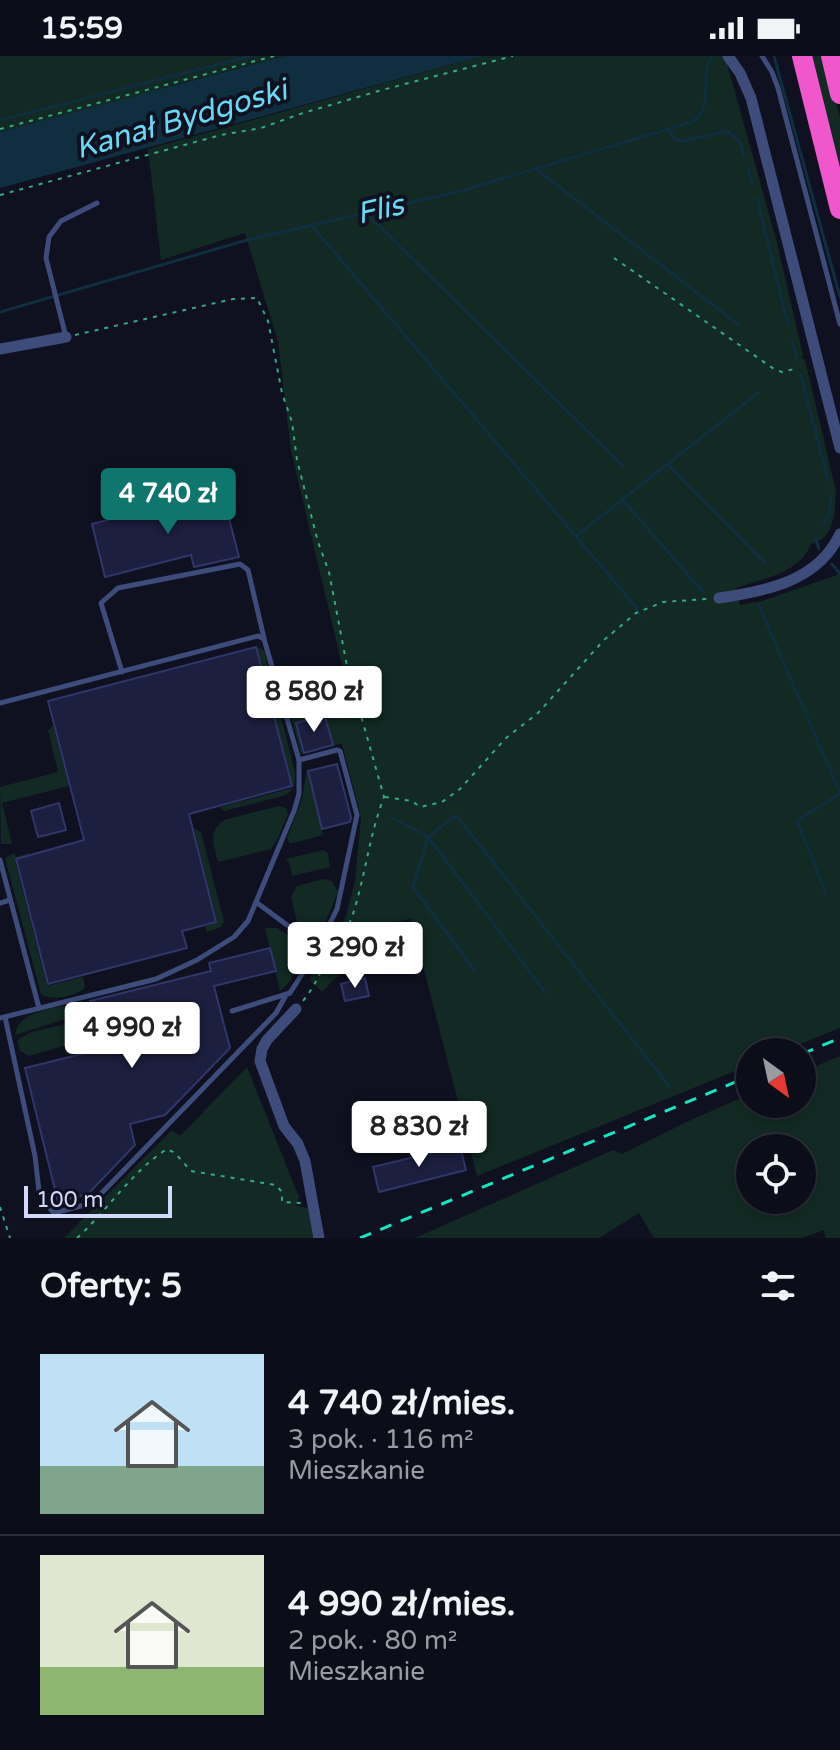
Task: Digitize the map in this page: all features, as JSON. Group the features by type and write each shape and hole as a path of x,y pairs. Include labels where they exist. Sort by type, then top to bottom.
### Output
{"highway":[{"path":"802,56 840,209"},
{"path":"831,56 840,94"}],"street":[{"path":"728,56 751,98 840,448"},
{"path":"0,349 66,337"},
{"path":"719,598 793,580 816,567 839,538"},
{"path":"296,1009 267,1040 260,1061 284,1126 298,1144 305,1161 319,1238"}],"lane":[{"path":"762,56 778,88 840,324"},
{"path":"66,337 46,258 49,237 61,221 97,203"},
{"path":"122,672 101,603 118,588 240,564 248,570 264,639 299,760 299,794 248,921 234,937 177,971 156,979 2,1017 35,1156 39,1191 54,1213 92,1203 276,1013 285,996"},
{"path":"0,703 258,636 264,639"},
{"path":"232,1011 290,993 337,909 357,815 340,751 299,760"},
{"path":"0,860 39,1008"},
{"path":"0,903 10,900"},
{"path":"256,902 295,931 306,969"}],"path":[{"path":"0,129 274,56"},
{"path":"0,195 221,135 261,128 382,90 513,56"},
{"path":"614,258 774,369 782,372 794,369"},
{"path":"66,337 233,299 257,298 268,321 282,393 292,422 297,460 329,572 351,681 384,797 352,915 316,985 296,1009"},
{"path":"384,797 412,801 420,807 442,802 460,789 506,738 538,713 604,640 636,613 663,602 719,598"},
{"path":"77,1238 105,1211 136,1173 167,1149 175,1153 191,1171 276,1185 282,1192 282,1202 312,1204"},
{"path":"0,1207 10,1238"}],"green space":[{"path":"0,56 285,56 179,84 0,143"},
{"path":"482,56 725,56 777,243 801,357 805,360 836,491 832,523 822,539 811,545 804,556 789,568 736,588 740,605 762,601 840,574 840,1028 815,1038 736,1038 736,1071 477,1176 411,919 390,923 322,992 309,979 346,916 355,881 361,817 342,744 333,745 325,716 296,723 304,753 301,754 289,694 346,682 291,451 278,342 245,233 161,260 148,149"},
{"path":"808,56 824,56 840,118 840,186"},
{"path":"257,647 264,650 295,772 293,788"},
{"path":"53,726 69,786 2,803 12,844 1,844 0,787 58,772 48,730"},
{"path":"307,769 323,835 290,844 287,838 302,799"},
{"path":"293,788 283,796 224,811 220,807"},
{"path":"279,806 286,808 288,814 271,849 218,862 213,839 219,824"},
{"path":"194,828 201,832 224,921 221,927 207,932 205,927 217,922"},
{"path":"323,850 328,853 330,867 292,876 286,859"},
{"path":"14,853 16,857 29,853 30,857 15,861 47,986 83,977 85,988 75,993 57,998 41,994 5,858"},
{"path":"323,879 332,881 338,892 317,942 306,944 302,941 291,897 297,886"},
{"path":"265,928 277,928 286,934 296,957 291,979 280,991"},
{"path":"81,1002 84,1013 15,1035 18,1026 32,1015"},
{"path":"87,1019 90,1038 29,1056 20,1051 17,1040 31,1032"},
{"path":"840,1056 840,1238 826,1238 824,1230 802,1238 654,1238 639,1213 599,1238 415,1238 613,1150 622,1154 736,1100 736,1118 816,1118 816,1066"},
{"path":"247,1067 299,1197 296,1206 308,1208 314,1238 64,1238 172,1130 180,1136"}],"water":[{"name":"Kanał Bydgoski","path":"285,56 482,56 0,188 0,132"}],"building":[{"path":"222,491 239,557 194,567 191,555 105,577 92,524"},
{"path":"256,647 292,786 189,814 216,922 182,931 187,948 48,984 16,859 84,840 48,701"},
{"path":"325,716 333,745 304,753 296,723"},
{"path":"337,764 350,822 322,829 308,771"},
{"path":"59,803 66,830 38,837 31,811"},
{"path":"270,948 276,971 214,986 230,1048 165,1115 130,1124 135,1145 88,1194 58,1202 25,1068 102,1049 90,1001 211,971 209,963"},
{"path":"365,978 369,996 345,1001 341,984"},
{"path":"460,1146 466,1170 379,1192 373,1167"}],"waterway":[{"path":"0,120 252,56"},
{"name":"Flis","path":"0,312 247,240 461,191 692,122 703,107 706,73 712,56"},
{"path":"774,56 840,297"},
{"path":"669,130 674,139 684,141 727,131 740,142 744,155"},
{"path":"536,169 739,325"},
{"path":"748,169 752,183"},
{"path":"757,198 788,325"},
{"path":"366,213 623,466"},
{"path":"312,226 636,607 640,618"},
{"path":"792,340 797,361"},
{"path":"801,375 828,481"},
{"path":"576,536 758,393"},
{"path":"668,465 765,563"},
{"path":"824,524 830,510 831,496"},
{"path":"623,500 702,591"},
{"path":"815,537 819,549"},
{"path":"832,564 840,574"},
{"path":"759,605 840,793"},
{"path":"826,893 797,821 839,794"},
{"path":"392,818 428,837 456,815 669,1086"},
{"path":"428,837 545,992"},
{"path":"428,837 413,887 475,971"}],"railway":[{"path":"816,1048 840,1038"},
{"path":"360,1238 736,1082"}]}
